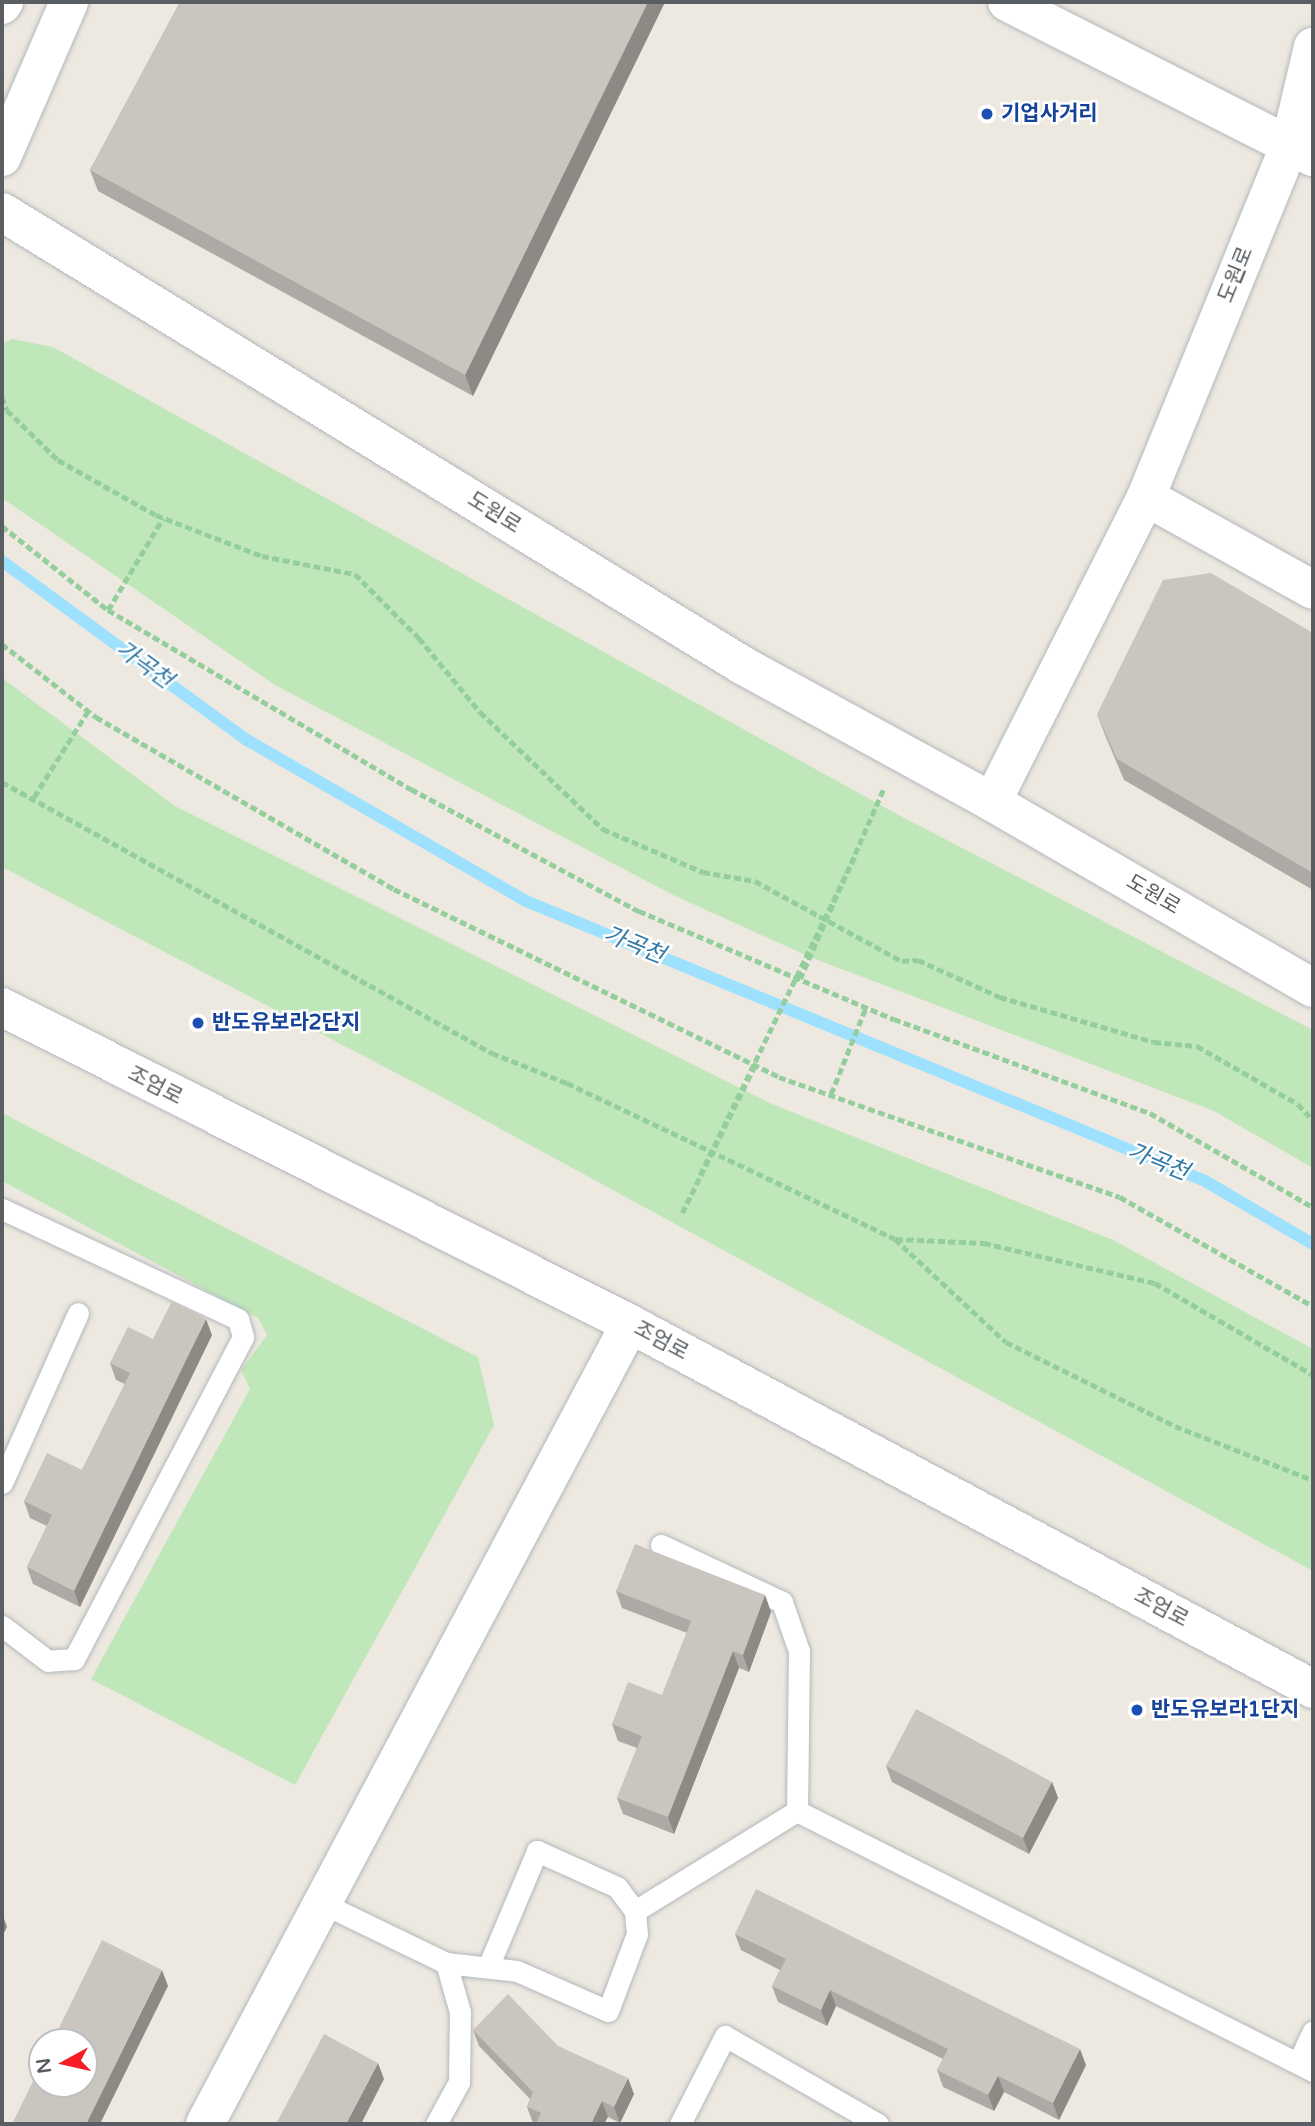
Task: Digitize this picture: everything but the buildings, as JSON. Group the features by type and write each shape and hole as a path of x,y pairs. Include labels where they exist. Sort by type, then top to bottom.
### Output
{"street":[{"path":"2,157 69,2"},
{"path":"1007,2 1301,150"},
{"name":"도원로","path":"992,802 1146,498 1301,150 1313,47"},
{"name":"도원로","path":"2,212 742,665 992,802 1313,988"},
{"path":"1146,498 1313,590"},
{"name":"조엄로","path":"2,1007 630,1324 1313,1689"},
{"path":"205,2124 630,1324"}],"lane":[{"path":"2,1209 238,1320 243,1337 74,1659 48,1661 2,1626"},
{"path":"2,1483 78,1313"},
{"path":"661,1545 782,1602 799,1651 797,1811"},
{"path":"635,1911 797,1811"},
{"path":"797,1811 1306,2067 1313,2031"},
{"path":"324,1904 446,1963 488,1968 517,1971 608,2011 637,1934 635,1911 617,1887 537,1850 488,1968"},
{"path":"436,2124 459,2082 460,2012 446,1963"},
{"path":"680,2124 725,2036 878,2124"}],"path":[{"path":"2,397 7,410 58,460 163,517 262,556 355,575 419,638 480,712 603,830 703,872 755,881 902,961 918,960 1000,998 1154,1042 1197,1046 1298,1104 1313,1120"},
{"path":"108,610 163,517"},
{"path":"2,526 108,610 411,789 639,911 876,1011 1150,1113 1313,1207"},
{"path":"2,644 88,711 394,888 755,1066 1120,1197 1313,1306"},
{"path":"34,797 88,711"},
{"path":"800,979 829,922 887,781"},
{"path":"2,782 34,797 492,1053 712,1151 895,1239 1006,1342 1175,1426 1313,1480"},
{"path":"682,1213 855,856"},
{"path":"831,1094 866,1007"},
{"path":"700,1175 755,1066"},
{"path":"895,1239 984,1243 1155,1283 1313,1375"}],"green space":[{"path":"12,339 53,347 893,812 1313,1030 1313,1168 1214,1111 810,957 671,894 275,685 2,498 2,344"},
{"path":"2,678 175,806 772,1104 1113,1240 1313,1349 1313,1571 442,1097 2,867"},
{"path":"2,1113 478,1357 494,1425 295,1785 91,1679 250,1389 241,1370 267,1335 258,1318 2,1181"}],"waterway":[{"name":"가곡천","path":"2,561 247,740 526,901 1205,1181 1313,1244"}],"place":[{"name":"기업사거리","path":"987,114"},
{"name":"반도유보라2단지","path":"198,1023"},
{"name":"반도유보라1단지","path":"1137,1710"}]}
